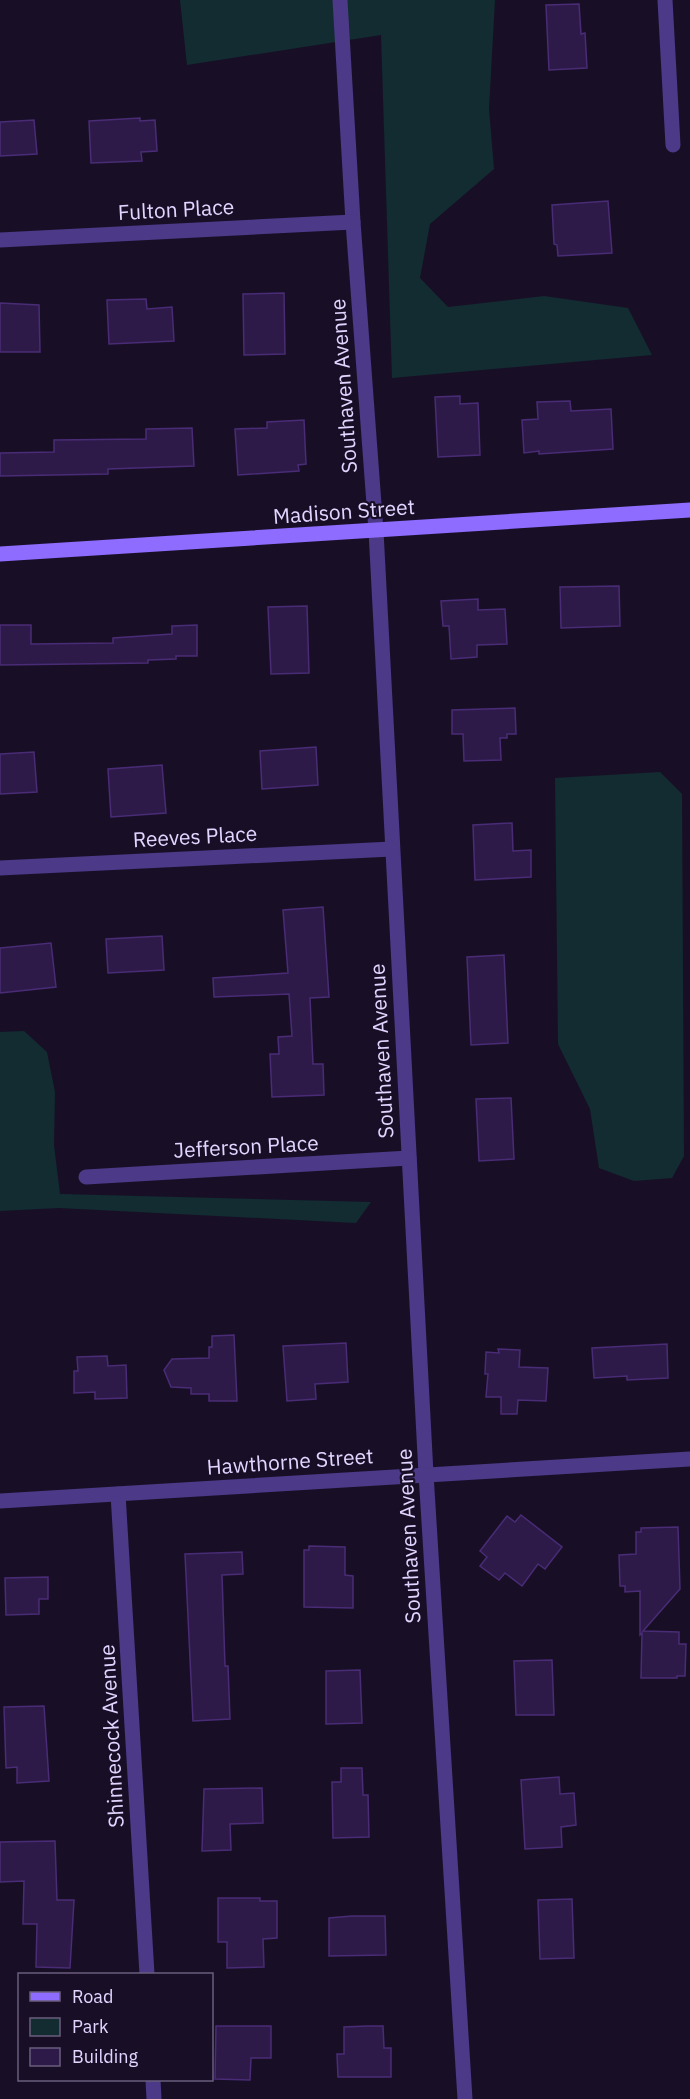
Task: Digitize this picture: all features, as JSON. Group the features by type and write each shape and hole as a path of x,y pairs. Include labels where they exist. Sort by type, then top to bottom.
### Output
{"street":[{"name":"Southaven Avenue","path":"340,0 353,222 376,531 426,1474 465,2099"},
{"path":"665,0 673,146"},
{"name":"Fulton Place","path":"0,240 353,222"},
{"name":"Madison Street","path":"0,554 690,510"},
{"name":"Reeves Place","path":"0,868 392,849"},
{"name":"Jefferson Place","path":"86,1177 409,1158"},
{"name":"Hawthorne Street","path":"0,1501 690,1459"},
{"name":"Shinnecock Avenue","path":"118,1494 147,1973"},
{"path":"153,2081 154,2099"}],"green space":[{"path":"180,0 495,0 489,109 494,169 430,224 420,278 448,307 544,296 628,308 652,355 392,378 381,35 187,65"},
{"path":"660,772 682,794 684,1156 672,1178 634,1181 599,1168 590,1109 558,1044 555,778"},
{"path":"24,1031 47,1052 55,1092 54,1145 60,1194 371,1202 356,1223 59,1208 0,1211 0,1032"}],"building":[{"path":"579,4 581,34 585,33 587,68 549,70 546,5"},
{"path":"140,118 140,121 155,120 157,151 141,152 142,161 91,163 89,121"},
{"path":"34,120 37,154 0,156 0,122"},
{"path":"608,201 612,253 558,256 557,245 554,244 552,205"},
{"path":"284,293 285,354 244,355 243,294"},
{"path":"146,299 147,309 172,307 174,341 109,344 107,300"},
{"path":"0,303 39,305 40,352 0,352"},
{"path":"460,396 460,404 478,403 480,455 438,457 435,397"},
{"path":"570,401 571,411 611,409 613,449 524,453 522,420 538,419 537,402"},
{"path":"304,420 306,464 298,465 299,471 238,475 235,429 267,428 267,422"},
{"path":"192,428 194,466 108,469 108,474 0,476 0,453 54,452 54,440 146,439 146,429"},
{"path":"619,586 620,626 561,628 560,587"},
{"path":"478,599 478,610 505,609 507,644 477,645 477,657 451,659 449,626 443,626 441,601"},
{"path":"307,606 309,673 271,674 268,607"},
{"path":"0,625 31,625 31,644 113,643 113,638 172,634 172,626 197,625 197,656 148,660 148,663 0,665"},
{"path":"515,708 516,734 507,734 507,738 500,738 501,760 464,761 463,734 452,734 452,710"},
{"path":"316,747 318,785 262,789 260,751"},
{"path":"34,752 37,792 0,794 0,754"},
{"path":"162,765 166,813 111,817 108,769"},
{"path":"512,823 513,851 531,850 531,877 475,880 473,825"},
{"path":"323,907 329,997 310,998 313,1064 323,1064 324,1095 272,1097 270,1054 279,1054 278,1037 292,1036 289,994 214,997 213,978 288,973 283,910"},
{"path":"162,936 164,970 108,973 106,939"},
{"path":"51,943 56,987 0,993 0,948"},
{"path":"504,955 508,1043 471,1045 467,957"},
{"path":"511,1098 514,1159 479,1161 476,1099"},
{"path":"234,1335 237,1401 209,1401 209,1394 191,1394 191,1388 171,1387 164,1370 172,1359 209,1358 212,1336"},
{"path":"346,1343 348,1382 315,1384 316,1399 287,1401 283,1346"},
{"path":"667,1344 668,1378 627,1380 627,1376 594,1378 592,1348"},
{"path":"498,1349 520,1350 519,1367 548,1368 546,1401 518,1400 517,1414 501,1414 501,1397 486,1397 488,1374 485,1374 486,1352 499,1353"},
{"path":"107,1356 108,1366 126,1365 127,1398 95,1399 95,1392 74,1393 74,1371 78,1371 77,1357"},
{"path":"521,1515 562,1547 545,1569 538,1564 522,1586 505,1573 499,1580 480,1566 487,1557 480,1551 507,1516 515,1522"},
{"path":"678,1527 680,1589 643,1631 679,1632 679,1644 686,1644 685,1676 641,1678 640,1591 625,1592 625,1586 620,1586 619,1555 636,1554 636,1532 641,1532 641,1528"},
{"path":"309,1546 345,1547 345,1575 353,1576 353,1608 304,1607 304,1550 309,1550"},
{"path":"242,1552 243,1574 222,1575 225,1666 228,1666 230,1719 193,1721 185,1554"},
{"path":"48,1577 48,1599 39,1599 39,1614 6,1615 5,1578"},
{"path":"552,1660 554,1715 516,1715 514,1661"},
{"path":"360,1670 362,1723 326,1724 326,1671"},
{"path":"44,1706 49,1781 17,1783 17,1767 6,1768 4,1707"},
{"path":"341,1768 362,1768 363,1795 368,1795 369,1837 333,1838 332,1782 341,1782"},
{"path":"559,1777 560,1794 574,1793 576,1825 561,1827 562,1847 525,1849 521,1780"},
{"path":"262,1788 263,1823 230,1824 231,1850 202,1851 204,1789"},
{"path":"55,1841 57,1900 74,1900 70,1968 36,1967 37,1924 23,1924 24,1881 0,1882 0,1842"},
{"path":"218,1898 260,1898 260,1901 277,1901 277,1938 263,1939 264,1967 227,1968 227,1942 218,1942"},
{"path":"572,1899 574,1958 540,1959 538,1900"},
{"path":"385,1916 386,1955 329,1956 329,1918"},
{"path":"216,2026 271,2026 271,2058 251,2058 250,2080 215,2079"},
{"path":"383,2026 384,2048 391,2048 391,2077 338,2077 337,2054 344,2054 344,2027"}]}
